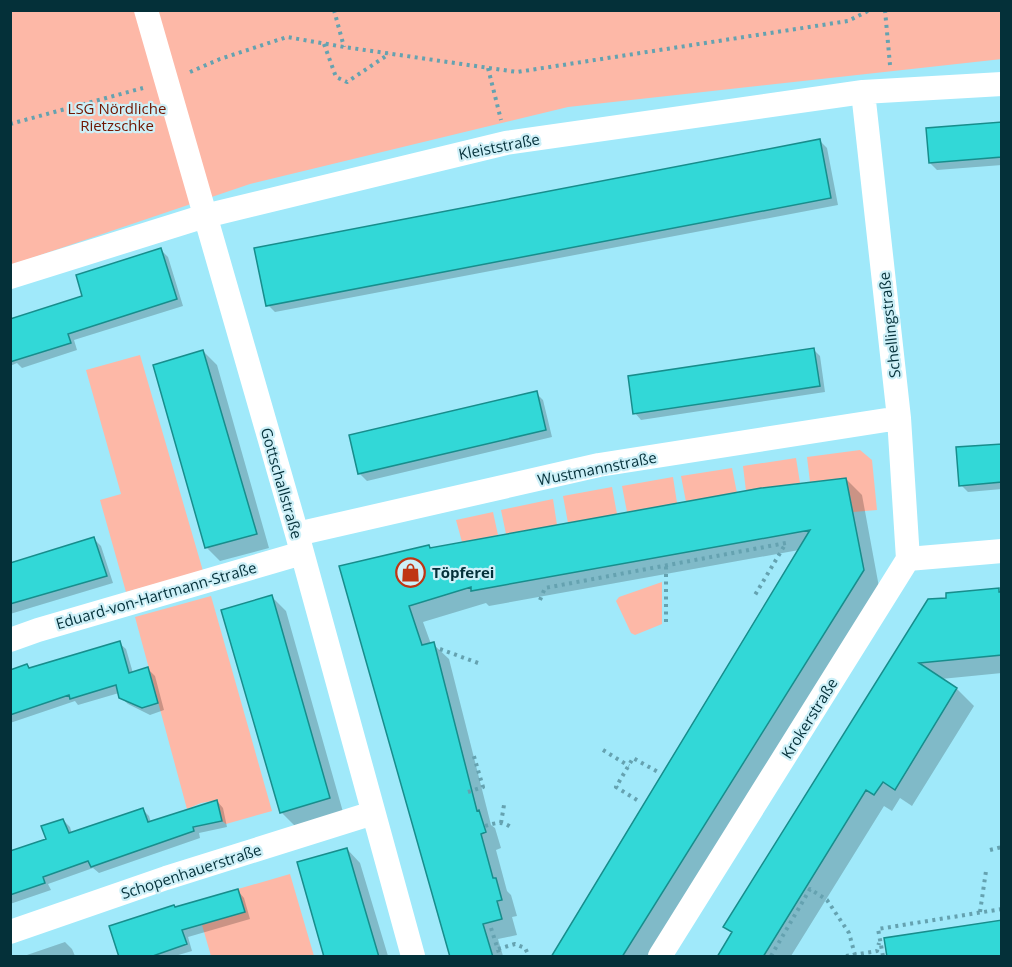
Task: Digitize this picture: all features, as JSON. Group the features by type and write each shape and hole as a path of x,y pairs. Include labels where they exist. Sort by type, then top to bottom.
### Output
{"street":[{"name":"Gottschallstraße","path":"146,10 300,543 413,957"},
{"name":"Kleiststraße","path":"10,277 205,216 506,143 863,92 1002,84"},
{"name":"Schellingstraße","path":"863,92 899,418 908,559"},
{"name":"Wustmannstraße","path":"300,543 599,465 899,418"},
{"name":"Eduard-von-Hartmann-Straße","path":"10,640 300,543"},
{"path":"908,559 1002,551"},
{"name":"Krokerstraße","path":"660,957 908,559"},
{"name":"Schopenhauerstraße","path":"10,932 166,878 373,813"}],"path":[{"path":"334,10 344,47"},
{"path":"10,124 167,81 220,59 287,37 517,72 848,21 870,10"},
{"path":"885,10 891,90"},
{"path":"324,44 336,77 346,82 389,54"},
{"path":"488,68 506,143"},
{"path":"540,600 545,588 786,543 755,595"},
{"path":"666,564 666,622"},
{"path":"440,649 478,663"},
{"path":"603,750 629,766"},
{"path":"468,792 483,787 473,753"},
{"path":"637,800 616,787 633,758 658,772"},
{"path":"501,823 504,805"},
{"path":"485,826 505,823 513,829"},
{"path":"990,850 1002,847"},
{"path":"980,912 987,871"},
{"path":"771,957 810,889 827,900 849,933 855,955"},
{"path":"883,957 878,929 1002,909"},
{"path":"491,928 500,957"},
{"path":"846,957 877,951 879,936"},
{"path":"498,949 515,944 525,948 530,957"}],"green space":[{"name":"LSG Nördliche Rietzschke","path":"1001,10 1002,59 568,107 250,184 11,265 10,11"},
{"path":"140,355 203,571 126,592 100,500 121,494 86,370"},
{"path":"860,450 872,460 877,510 853,512 846,478 810,482 807,457"},
{"path":"796,458 800,483 746,491 743,466"},
{"path":"732,468 737,493 686,502 681,476"},
{"path":"673,477 677,503 627,512 622,486"},
{"path":"612,487 617,514 568,523 563,496"},
{"path":"553,499 557,525 506,534 501,510"},
{"path":"493,512 498,535 462,542 456,520"},
{"path":"662,582 662,624 635,635 631,633 616,601 619,597"},
{"path":"211,596 272,811 226,824 222,821 217,800 187,809 135,617"},
{"path":"290,874 314,956 211,956 202,925 244,912 238,889"}],"building":[{"path":"1002,122 1002,157 929,163 926,128"},
{"path":"820,139 831,198 266,306 254,248"},
{"path":"161,248 177,299 68,334 71,343 10,362 10,319 82,296 76,275"},
{"path":"814,348 820,386 633,414 628,376"},
{"path":"203,350 257,534 205,548 153,365"},
{"path":"537,391 546,430 358,474 349,435"},
{"path":"1002,444 1002,482 959,486 956,447"},
{"path":"846,478 864,570 622,957 551,957 810,530 471,591 471,587 409,606 422,645 434,642 477,811 479,810 486,832 481,834 493,878 496,878 502,900 497,901 502,919 483,924 493,957 450,957 339,566 429,545 430,548 761,488"},
{"path":"94,537 107,576 10,604 10,563"},
{"path":"999,588 999,592 1002,592 1002,655 919,663 957,688 895,790 883,782 874,795 866,790 763,957 717,957 732,932 723,927 928,599 946,598 946,593"},
{"path":"272,595 330,798 280,813 221,610"},
{"path":"120,641 129,673 148,667 158,703 142,708 119,698 116,685 70,699 69,695 10,715 10,670 27,664 29,668"},
{"path":"217,800 222,821 193,827 194,831 91,867 88,861 43,877 45,883 10,895 10,851 46,839 41,826 63,819 69,833 143,808 148,822"},
{"path":"347,848 379,957 324,957 297,862"},
{"path":"238,889 245,912 182,930 187,944 150,957 119,957 109,926 174,905 175,907"},
{"path":"1002,920 1002,957 887,957 884,938"}],"place":[{"name":"Töpferei","path":"411,572"}]}
